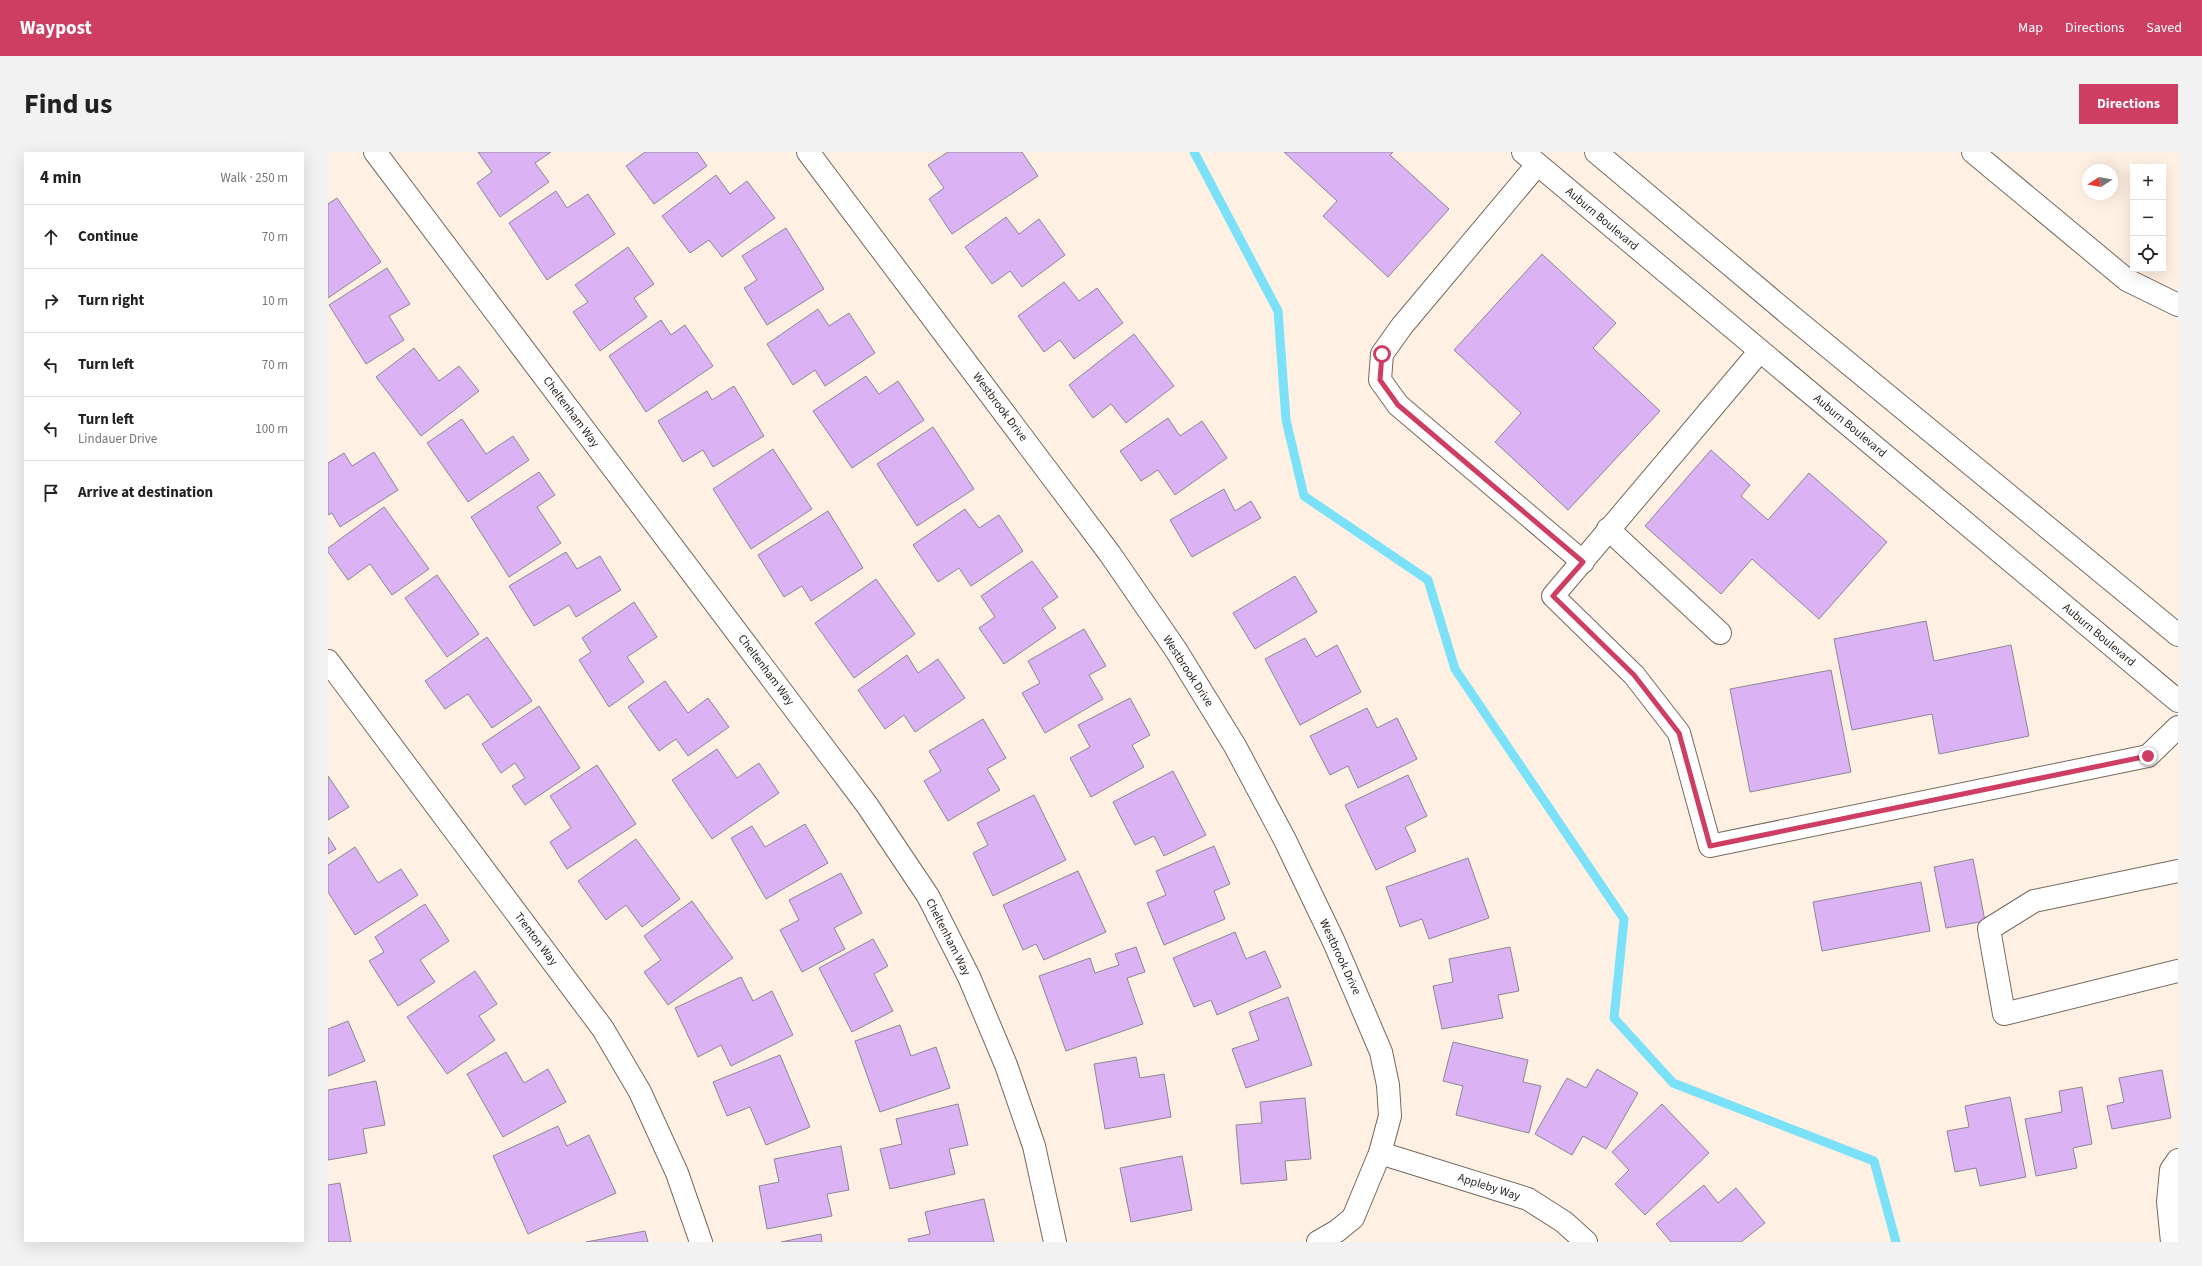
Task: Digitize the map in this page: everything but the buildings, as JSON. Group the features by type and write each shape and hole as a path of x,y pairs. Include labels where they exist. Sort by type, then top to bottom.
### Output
{"street":[{"name":"Cheltenham Way","path":"376,152 867,804 928,896 969,977 1006,1065 1034,1146 1055,1242"},
{"name":"Westbrook Drive","path":"808,152 1110,554 1176,650 1236,746 1285,840 1334,942 1381,1052 1388,1085 1390,1116 1380,1153 1353,1218 1337,1232 1318,1242"},
{"path":"1596,152 1791,316 2178,635"},
{"path":"1973,152 2127,280 2178,305"},
{"path":"1530,158 1382,354 1380,380 1398,405 1583,562"},
{"name":"Auburn Boulevard","path":"1530,158 2178,701"},
{"path":"1760,351 1608,529 1583,562 1553,596 1634,675 1679,733 1710,846 2148,756 2178,727"},
{"path":"1608,529 1720,633"},
{"name":"Trenton Way","path":"329,665 602,1029 643,1098 677,1173 701,1242"},
{"path":"2178,871 2034,901 1989,929 2004,1014 2178,971"},
{"name":"Appleby Way","path":"1380,1153 1528,1199 1564,1222 1586,1242"},
{"path":"2172,1242 2168,1202 2171,1170 2178,1160"}],"waterway":[{"path":"1194,152 1278,311 1286,420 1304,496 1428,580 1455,669 1624,919 1614,1018 1673,1083 1874,1161 1896,1242"}],"route":[{"path":"1382,354 1380,380 1398,405 1583,562 1553,596 1634,675 1679,733 1710,846 2148,756"}]}
